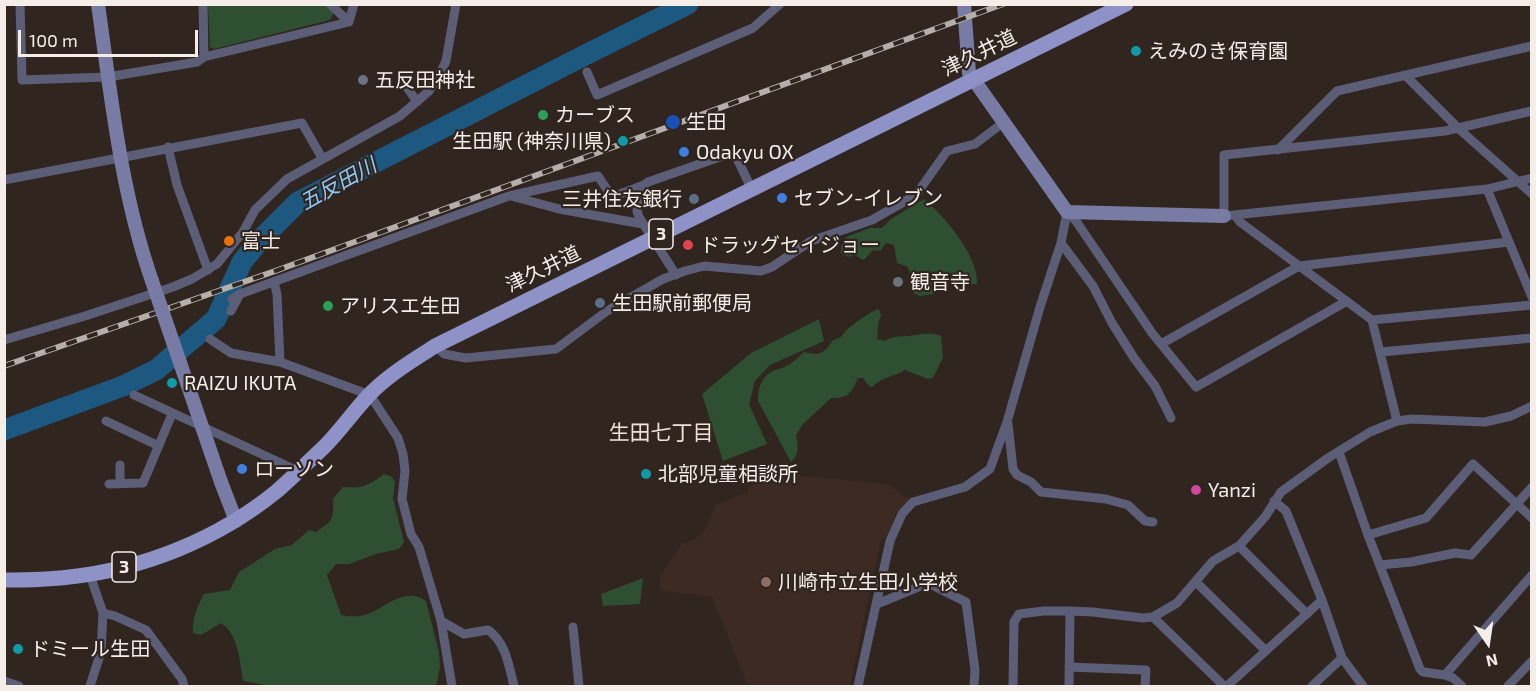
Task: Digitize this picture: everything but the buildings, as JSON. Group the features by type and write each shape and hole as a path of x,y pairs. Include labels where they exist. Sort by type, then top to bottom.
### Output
{"main road":[{"name":"津久井道","path":"4,580 67,578 90,574 139,564 181,549 236,520 277,491 327,443 369,395 397,370 435,346 1126,4"}],"street":[{"path":"20,4 22,80 108,77 197,62 204,57 349,22"},
{"path":"98,4 121,156 139,244 236,520"},
{"path":"203,4 204,57"},
{"path":"330,4 349,22"},
{"path":"349,22 354,4"},
{"path":"4,340 162,291 192,279 217,264 243,232 255,210 287,179 400,116 429,91 446,61 456,4"},
{"path":"587,72 597,95 753,28 780,4"},
{"path":"964,4 968,66 973,80 1067,212 1076,221 1152,333 1196,387 1347,301"},
{"path":"1278,150 1337,91 1532,46"},
{"path":"1406,76 1459,129 1532,194"},
{"path":"407,87 417,102"},
{"path":"1397,421 1372,320 1230,215 1224,155 1459,129 1532,111"},
{"path":"435,346 444,354 466,358 556,349 607,311 663,279 704,266 761,271 772,267 810,242 872,220 907,200 918,192 947,151 975,144 1004,122"},
{"path":"4,180 302,123 322,158"},
{"path":"168,147 177,185 208,270"},
{"path":"231,311 236,296 509,196 598,176 612,197 734,152 752,190"},
{"path":"1067,212 1230,215 1487,189 1532,178"},
{"path":"644,185 637,211 676,275"},
{"path":"1487,189 1532,297"},
{"path":"509,196 558,209 643,224"},
{"path":"858,687 890,541 902,514 913,502 965,487 990,469 1007,422 1061,243 1067,212"},
{"path":"1161,344 1299,266 1509,242"},
{"path":"1061,243 1094,286 1118,332 1155,386 1171,418"},
{"path":"274,282 277,294 280,362"},
{"path":"1372,320 1532,305"},
{"path":"1381,351 1532,338"},
{"path":"210,339 231,353 280,362 369,395 398,438 403,454 405,471 402,499 411,534 419,547 441,621 452,687"},
{"path":"134,395 298,471"},
{"path":"1013,687 1014,619 1019,614 1070,611 1153,617 1177,603 1213,561 1239,546 1265,517 1281,492 1370,432 1397,421 1412,419 1485,422 1510,416 1532,406"},
{"path":"109,484 143,483 172,414"},
{"path":"106,421 159,446"},
{"path":"1007,422 1013,469 1017,475 1031,482 1041,492 1106,499 1128,505 1145,520 1153,522"},
{"path":"1339,452 1368,535 1420,669 1424,672 1453,678 1462,687"},
{"path":"1368,535 1426,518 1473,464 1532,518"},
{"path":"120,465 120,483"},
{"path":"1380,564 1411,562 1455,553 1471,555 1532,487"},
{"path":"1274,501 1286,511 1322,600 1342,658 1363,687"},
{"path":"1239,546 1307,614"},
{"path":"90,574 103,613 101,652 90,687"},
{"path":"1445,675 1532,575"},
{"path":"1196,582 1266,651"},
{"path":"877,604 928,583 966,602 975,670 974,687"},
{"path":"1153,617 1226,687 1322,600"},
{"path":"1069,687 1070,611"},
{"path":"103,613 146,630 182,679 184,687"},
{"path":"441,621 464,634 488,630 495,635 501,644 514,687"},
{"path":"573,627 579,687"},
{"path":"1312,687 1342,658"},
{"path":"1508,687 1532,661"},
{"path":"1069,667 1146,670 1145,687"},
{"path":"4,681 19,687"}],"shaded area":[{"name":"川崎市立生田小学校","path":"791,470 793,474 797,472 800,476 887,484 910,500 896,514 886,539 881,539 850,686 748,686 712,597 660,590 660,575 681,545 702,535 716,505 748,492 748,487"}],"green space":[{"path":"208,5 325,5 334,13 330,20 214,49 210,47"},
{"path":"924,199 959,237 972,261 977,284 969,284 955,273 943,274 933,294 920,296 914,293 908,267 897,263 894,245 886,243 880,251 873,250 864,260 854,255 848,257 841,253 846,237 870,228 882,228 891,219"},
{"path":"879,309 881,315 877,339 884,341 895,337 928,334 941,336 943,357 933,378 928,379 905,370 879,381 872,387 863,378 858,378 849,394 831,398 803,424 796,435 797,453 791,462 758,401 762,381 771,372 785,367 804,352 817,354 824,351 832,341 841,337 850,327"},
{"path":"819,319 824,341 770,365 755,381 749,404 767,444 723,461 702,394 751,353"},
{"path":"384,474 392,477 395,482 393,498 404,542 399,549 376,554 349,564 336,564 327,575 341,615 368,614 400,597 417,597 426,601 439,652 440,667 436,686 271,686 243,681 235,641 227,628 221,623 201,635 193,633 195,613 204,594 230,590 239,572 275,549 292,545 309,530 316,532 326,525 333,515 333,499 343,487 365,485"},
{"path":"643,578 640,604 603,606 601,594"}],"waterway":[{"name":"五反田川","path":"4,430 123,386 156,370 216,319 242,262 259,241 298,202 688,4"}],"railway":[{"path":"4,366 278,270 1003,4"}],"place":[{"name":"えみのき保育園","path":"1136,51"},
{"name":"五反田神社","path":"363,80"},
{"name":"カーブス","path":"543,115"},
{"name":"生田","path":"673,122"},
{"name":"生田駅 (神奈川県)","path":"623,141"},
{"name":"Odakyu OX","path":"684,152"},
{"name":"セブン-イレブン","path":"782,198"},
{"name":"三井住友銀行","path":"694,199"},
{"name":"富士","path":"229,241"},
{"name":"ドラッグセイジョー","path":"688,245"},
{"name":"観音寺","path":"898,282"},
{"name":"生田駅前郵便局","path":"600,303"},
{"name":"アリスエ生田","path":"328,306"},
{"name":"RAIZU IKUTA","path":"172,383"},
{"name":"ローソン","path":"242,469"},
{"name":"北部児童相談所","path":"646,474"},
{"name":"Yanzi","path":"1196,490"},
{"name":"川崎市立生田小学校","path":"766,582"},
{"name":"ドミール生田","path":"18,649"}],"district":[{"name":"生田七丁目","path":"661,433"}]}
